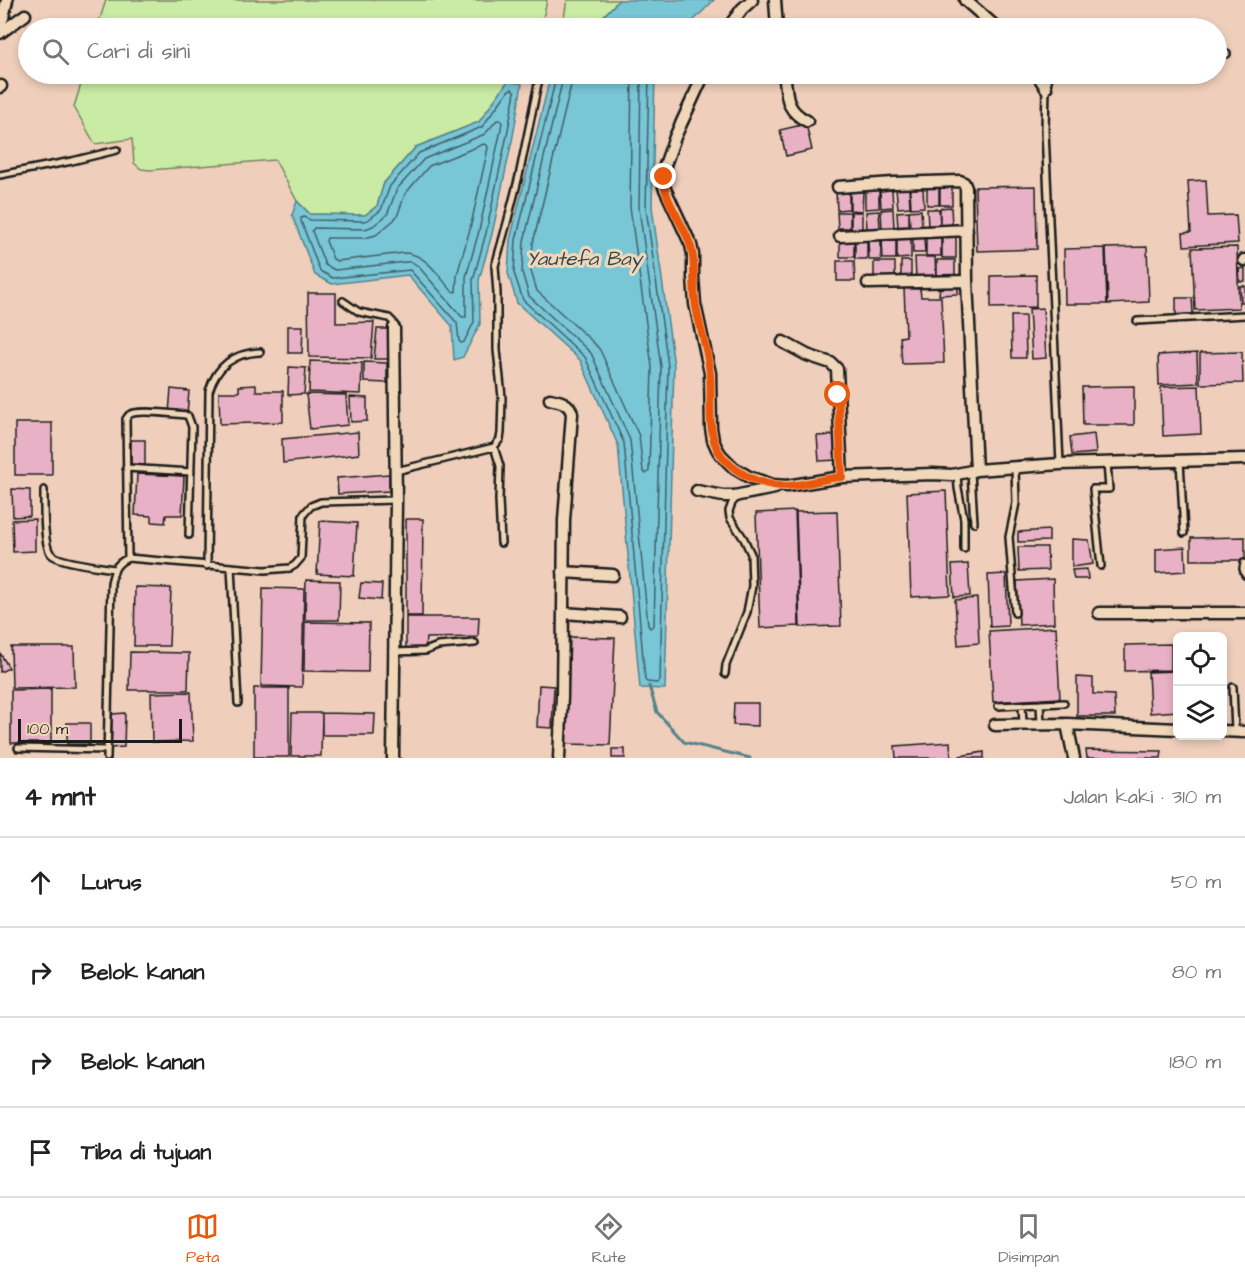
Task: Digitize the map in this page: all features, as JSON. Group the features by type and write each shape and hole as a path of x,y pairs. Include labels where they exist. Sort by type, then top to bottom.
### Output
{"street":[{"path":"0,22 7,0"},
{"path":"735,18 752,0"},
{"path":"775,0 776,18"},
{"path":"965,0 986,18"},
{"path":"21,18 25,15"},
{"path":"0,33 18,20"},
{"path":"699,84 675,136 665,165 663,187 691,245 693,254 695,304 710,373 713,440 722,455 734,468 762,482 787,486"},
{"path":"785,84 792,111 807,121"},
{"path":"1043,84 1046,88"},
{"path":"838,187 960,181 966,188 973,471"},
{"path":"840,236 967,230"},
{"path":"868,283 967,281"},
{"path":"393,758 396,500 394,328"},
{"path":"783,342 807,355 831,363 837,369 842,477"},
{"path":"550,399 567,404 572,414 564,519 562,696 558,758"},
{"path":"697,491 723,496 868,475 957,474 1060,464 1245,459"},
{"path":"563,572 613,575"},
{"path":"562,613 621,617"},
{"path":"1099,613 1245,613"},
{"path":"1067,724 1074,758"},
{"path":"995,725 1067,724 1173,729"}],"lane":[{"path":"396,471 494,447 500,439 502,397 497,350 495,266 519,176 538,84"},
{"path":"1047,84 1045,131 1060,464"},
{"path":"0,176 117,150"},
{"path":"343,301 359,312 389,318 394,328"},
{"path":"1137,321 1245,315"},
{"path":"207,566 209,391 217,373 235,356 247,352 260,352"},
{"path":"128,558 126,419 129,415 152,412 188,416 192,427 189,535"},
{"path":"494,447 500,466 501,543"},
{"path":"1180,461 1184,533"},
{"path":"1101,566 1093,489 1109,489 1107,463"},
{"path":"1015,467 1016,503 1009,537 1015,614"},
{"path":"126,468 190,472"},
{"path":"973,471 974,523"},
{"path":"957,474 964,519 964,549"},
{"path":"44,490 45,533 51,556 61,560 114,569"},
{"path":"725,674 726,664 747,612 752,586 751,554 730,518 729,511 739,495"},
{"path":"107,758 111,583 114,569 121,561 128,558 265,570 290,568 301,558 303,515 311,506 321,502 396,500"},
{"path":"1244,563 1245,574"},
{"path":"231,567 238,703"},
{"path":"394,652 425,651 438,646 475,643"},
{"path":"1233,687 1240,731"},
{"path":"998,706 1064,703"},
{"path":"1040,704 1041,724"},
{"path":"1022,705 1023,724"},
{"path":"18,748 106,750"}],"green space":[{"path":"106,0 547,0 543,18 100,18"},
{"path":"567,0 619,0 602,18 564,18"},
{"path":"81,84 506,84 479,122 416,147 384,183 377,206 365,215 310,214 297,201 275,160 141,169 134,163 132,139 95,144 74,107"}],"water":[{"path":"619,0 714,0 696,18 602,18"},
{"path":"506,84 522,84 492,234 479,280 480,324 463,357 454,360 452,326 408,275 332,284 315,275 292,215 297,201 310,214 365,215 377,206 384,183 416,147 479,122"},
{"name":"Yautefa Bay","path":"549,84 655,84 652,207 674,366 665,689 640,688 618,445 580,360 517,303 508,273 510,240"}],"building":[{"path":"806,124 812,150 786,156 780,130"},
{"path":"1206,180 1208,216 1236,215 1238,243 1184,246 1183,233 1191,232 1188,181"},
{"path":"952,186 952,205 940,205 940,187"},
{"path":"1036,186 1037,249 977,251 975,187"},
{"path":"927,187 939,187 939,205 927,205"},
{"path":"923,188 924,207 911,208 910,189"},
{"path":"879,189 879,208 865,209 865,190"},
{"path":"896,189 909,189 910,207 898,208"},
{"path":"892,190 893,207 881,208 880,191"},
{"path":"849,191 849,209 837,210 836,192"},
{"path":"850,191 863,191 862,211 850,210"},
{"path":"951,207 952,225 940,226 940,208"},
{"path":"893,209 894,229 882,230 881,210"},
{"path":"927,209 939,209 940,225 928,226"},
{"path":"921,210 922,226 910,226 909,211"},
{"path":"879,211 880,229 867,230 866,212"},
{"path":"909,211 909,227 898,228 897,212"},
{"path":"837,212 850,212 850,228 838,228"},
{"path":"851,212 862,212 862,229 851,229"},
{"path":"926,236 941,236 941,256 926,256"},
{"path":"942,237 956,237 956,258 942,258"},
{"path":"924,238 925,253 913,253 913,239"},
{"path":"897,239 911,239 911,258 897,259"},
{"path":"855,240 867,240 867,259 855,259"},
{"path":"881,240 881,260 869,260 868,241"},
{"path":"882,240 896,240 896,259 883,259"},
{"path":"840,241 854,241 854,257 840,257"},
{"path":"1147,247 1149,302 1108,304 1106,248"},
{"path":"1237,247 1239,308 1195,310 1192,248"},
{"path":"1105,248 1107,304 1065,304 1064,249"},
{"path":"915,257 935,257 936,278 916,279"},
{"path":"937,260 955,260 955,276 937,277"},
{"path":"837,261 854,261 855,281 837,281"},
{"path":"901,261 911,261 911,278 901,278"},
{"path":"874,262 895,262 895,278 874,278"},
{"path":"1245,268 1245,281 1240,282 1239,269"},
{"path":"1036,275 1036,307 991,308 991,276"},
{"path":"940,285 958,285 958,294 939,295"},
{"path":"1240,286 1245,286 1245,302 1241,302"},
{"path":"904,288 920,289 921,297 941,297 944,363 902,364 900,337 906,336"},
{"path":"308,293 336,293 336,323 374,322 371,358 309,357"},
{"path":"1176,298 1192,298 1193,314 1176,315"},
{"path":"1043,308 1046,358 1032,359 1029,309"},
{"path":"1011,316 1025,316 1026,358 1012,358"},
{"path":"288,326 303,326 302,353 288,353"},
{"path":"377,329 390,329 388,359 374,359"},
{"path":"1242,352 1243,383 1200,384 1200,353"},
{"path":"1197,353 1198,383 1159,385 1158,355"},
{"path":"310,361 362,363 361,394 309,392"},
{"path":"364,362 387,363 387,383 364,382"},
{"path":"289,367 306,368 304,394 288,395"},
{"path":"256,385 256,391 283,391 283,422 220,424 219,392 239,392 239,386"},
{"path":"1134,386 1134,425 1083,425 1082,387"},
{"path":"1199,386 1201,434 1163,436 1161,387"},
{"path":"171,389 189,391 187,414 169,413"},
{"path":"306,394 346,395 348,425 310,429"},
{"path":"350,397 367,398 367,421 351,422"},
{"path":"15,423 52,423 52,475 15,475"},
{"path":"358,432 359,454 283,463 282,439"},
{"path":"1094,434 1096,453 1072,455 1070,437"},
{"path":"836,435 837,460 819,461 817,436"},
{"path":"131,440 145,440 145,465 131,464"},
{"path":"137,474 184,476 182,515 166,515 165,523 152,522 152,516 135,515"},
{"path":"389,474 389,491 338,494 337,478"},
{"path":"12,489 30,490 30,516 13,517"},
{"path":"946,491 950,595 911,597 907,493"},
{"path":"795,511 799,626 760,628 756,513"},
{"path":"837,511 841,626 800,627 796,512"},
{"path":"35,519 35,551 13,552 12,520"},
{"path":"406,519 423,519 422,616 406,616"},
{"path":"320,521 357,523 354,576 317,574"},
{"path":"1049,530 1049,541 1018,542 1018,532"},
{"path":"1245,537 1245,560 1191,560 1191,538"},
{"path":"1072,539 1089,540 1093,564 1072,567"},
{"path":"1018,547 1047,547 1048,570 1019,571"},
{"path":"1185,547 1186,571 1156,573 1156,549"},
{"path":"968,564 970,596 954,597 952,565"},
{"path":"1087,569 1088,579 1074,579 1072,570"},
{"path":"1006,574 1008,626 990,627 988,575"},
{"path":"1053,579 1054,623 1019,625 1017,581"},
{"path":"306,580 340,581 339,620 305,620"},
{"path":"361,583 382,584 381,600 359,598"},
{"path":"135,587 171,588 169,646 134,646"},
{"path":"263,588 304,589 302,687 261,686"},
{"path":"977,598 979,643 958,645 955,600"},
{"path":"406,617 479,617 478,637 426,638 425,649 406,650"},
{"path":"305,622 369,623 368,672 304,671"},
{"path":"1056,627 1060,698 993,702 989,631"},
{"path":"570,637 615,638 610,745 566,744"},
{"path":"1171,644 1171,670 1125,671 1125,645"},
{"path":"11,647 74,647 75,687 12,688"},
{"path":"130,652 189,653 188,690 129,690"},
{"path":"0,653 9,668 0,672"},
{"path":"1173,671 1173,711 1150,713 1148,672"},
{"path":"1077,677 1093,678 1093,694 1114,695 1115,716 1077,716"},
{"path":"539,685 554,686 552,728 537,727"},
{"path":"254,688 289,688 289,757 254,757"},
{"path":"51,689 51,743 11,743 11,690"},
{"path":"191,692 193,741 152,742 151,693"},
{"path":"734,703 758,703 758,726 733,725"},
{"path":"125,713 124,747 111,748 112,714"},
{"path":"292,713 322,713 321,756 291,756"},
{"path":"322,713 375,714 374,735 322,735"},
{"path":"67,723 90,723 90,744 67,744"},
{"path":"950,742 951,758 896,758 895,746"},
{"path":"612,749 625,749 625,758 612,758"},
{"path":"1086,750 1162,751 1161,758 1087,758"},
{"path":"984,752 984,758 960,758 960,756"}],"waterway":[{"path":"649,686 657,712 684,742 750,758"}],"route":[{"path":"664,177 663,187 691,245 693,254 695,304 710,373 711,428 717,449 734,468 762,482 787,486 842,477 838,395"}]}
